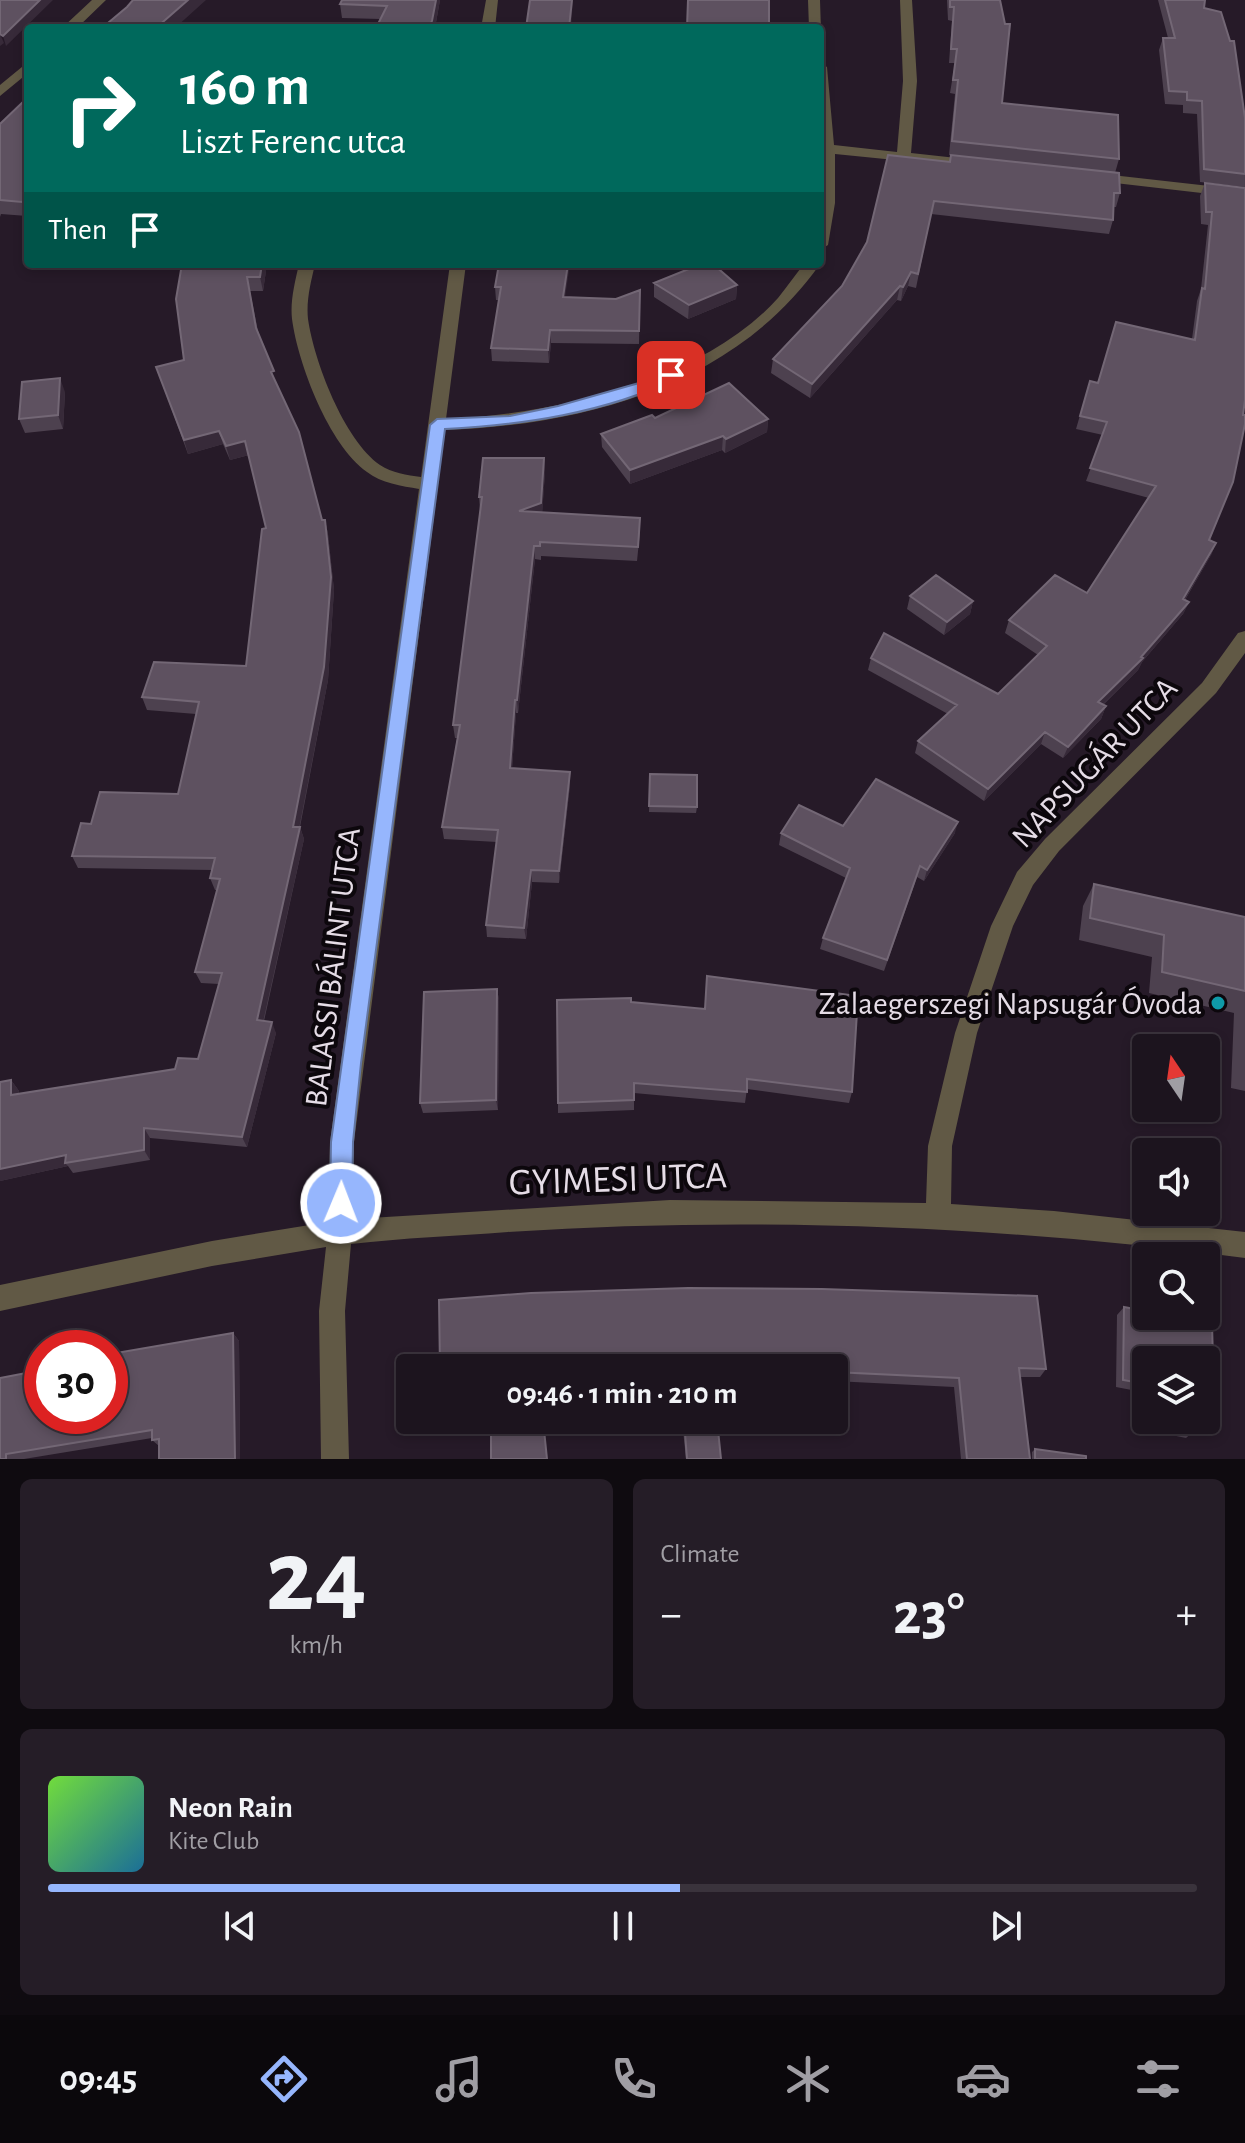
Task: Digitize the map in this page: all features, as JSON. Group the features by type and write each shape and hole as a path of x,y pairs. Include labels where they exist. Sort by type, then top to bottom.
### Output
{"street":[{"path":"73,24 100,0"},
{"path":"489,24 492,0"},
{"path":"814,0 816,24"},
{"path":"904,156 910,81 906,0"},
{"path":"0,92 24,70"},
{"path":"824,108 828,149 824,234"},
{"path":"828,149 997,166"},
{"path":"1074,175 1245,194"},
{"path":"306,268 299,300 300,319 331,408 353,448 371,467 392,477 429,485"},
{"name":"BALASSI BÁLINT UTCA","path":"335,1459 332,1311 340,1233 342,1142 457,268"},
{"path":"437,425 522,419 651,384 730,344 759,323 784,301 809,268"},
{"name":"NAPSUGÁR UTCA","path":"938,1215 940,1146 966,1033 1002,926 1025,879 1052,845 1209,688 1245,638"},
{"name":"GYIMESI UTCA","path":"0,1298 160,1264 340,1233 681,1210 938,1215 1157,1232 1245,1245"}],"building":[{"path":"0,0 40,0 3,36 0,34"},
{"path":"133,0 188,0 161,24 107,24"},
{"path":"342,0 436,0 430,24 378,24 387,6 340,4"},
{"path":"530,0 572,0 569,24 527,24"},
{"path":"688,0 769,0 769,24 687,24"},
{"path":"950,0 1000,0 1005,24 1010,24 1002,103 1118,115 1119,159 952,141 958,80 953,80 957,49 951,49 954,7 950,7"},
{"path":"1165,0 1205,0 1204,8 1221,12 1230,41 1234,41 1245,118 1245,174 1204,169 1202,101 1187,100 1187,92 1169,91 1163,38 1175,38"},
{"path":"24,101 22,202 0,200 0,124"},
{"path":"888,155 950,162 951,155 1119,173 1120,193 1114,193 1113,220 934,201 918,274 911,272 903,287 900,286 812,384 773,359 842,286 867,242"},
{"path":"1205,183 1245,188 1245,424 1233,482 1209,540 1216,543 1183,599 1189,602 1143,658 1098,702 1106,706 1068,747 1045,732 988,789 918,741 957,705 871,658 884,633 998,694 1047,646 1009,620 1055,575 1087,593 1156,486 1090,468 1107,422 1080,416 1090,381 1098,383 1116,322 1195,340 1202,288 1205,289 1212,212 1206,212"},
{"path":"181,268 261,268 260,277 247,277 256,328 274,371 271,372 299,432 322,520 325,520 331,577 324,667 293,827 300,827 257,1020 272,1022 242,1137 144,1128 144,1150 65,1163 66,1155 0,1169 0,1082 11,1080 11,1095 175,1069 178,1058 198,1059 222,973 195,972 220,879 210,878 215,858 72,856 81,823 91,824 100,792 178,794 199,702 142,697 154,662 246,666 262,529 266,528 245,441 226,446 219,431 184,440 156,367 184,360 176,299"},
{"path":"498,268 567,268 563,297 616,299 640,290 639,331 550,330 548,350 491,348 501,287 495,287"},
{"path":"691,268 718,268 737,285 689,305 654,283"},
{"path":"60,378 58,415 19,419 22,382"},
{"path":"729,383 768,419 726,439 723,436 630,470 601,434 652,415 655,418"},
{"path":"483,458 544,458 541,503 519,511 640,518 638,547 540,542 540,546 534,546 510,768 570,772 559,871 531,870 524,928 486,925 498,830 442,827 460,725 453,725 482,497 479,497"},
{"path":"936,575 973,601 947,622 910,596"},
{"path":"650,774 697,775 697,807 649,806"},
{"path":"876,779 958,822 927,870 920,866 887,960 823,938 850,868 781,833 799,805 843,826"},
{"path":"1094,884 1245,917 1245,991 1162,972 1164,935 1090,918"},
{"path":"707,976 858,996 852,1092 747,1079 747,1092 634,1083 634,1100 558,1103 557,1000 631,998 631,1002 705,1009"},
{"path":"497,989 496,1100 420,1103 424,992"},
{"path":"688,1288 1037,1296 1046,1369 1019,1368 1030,1459 967,1459 959,1378 848,1373 848,1354 440,1354 439,1300 531,1293"},
{"path":"1124,1307 1132,1308 1132,1330 1212,1330 1213,1346 1132,1346 1132,1382 1123,1380"},
{"path":"233,1333 235,1459 159,1459 159,1439 152,1440 152,1430 128,1434 128,1351"},
{"path":"24,1373 24,1434 128,1434 6,1454 6,1459 0,1459 0,1378"},
{"path":"491,1434 544,1434 547,1459 491,1459"},
{"path":"685,1434 718,1434 721,1459 687,1459"},
{"path":"1035,1449 1086,1456 1086,1459 1035,1459"}],"place":[{"name":"Zalaegerszegi Napsugár Óvoda","path":"1218,1003"}],"route":[{"path":"341,1203 342,1142 351,1063 437,425 510,421 559,411 651,384 671,375"}]}
